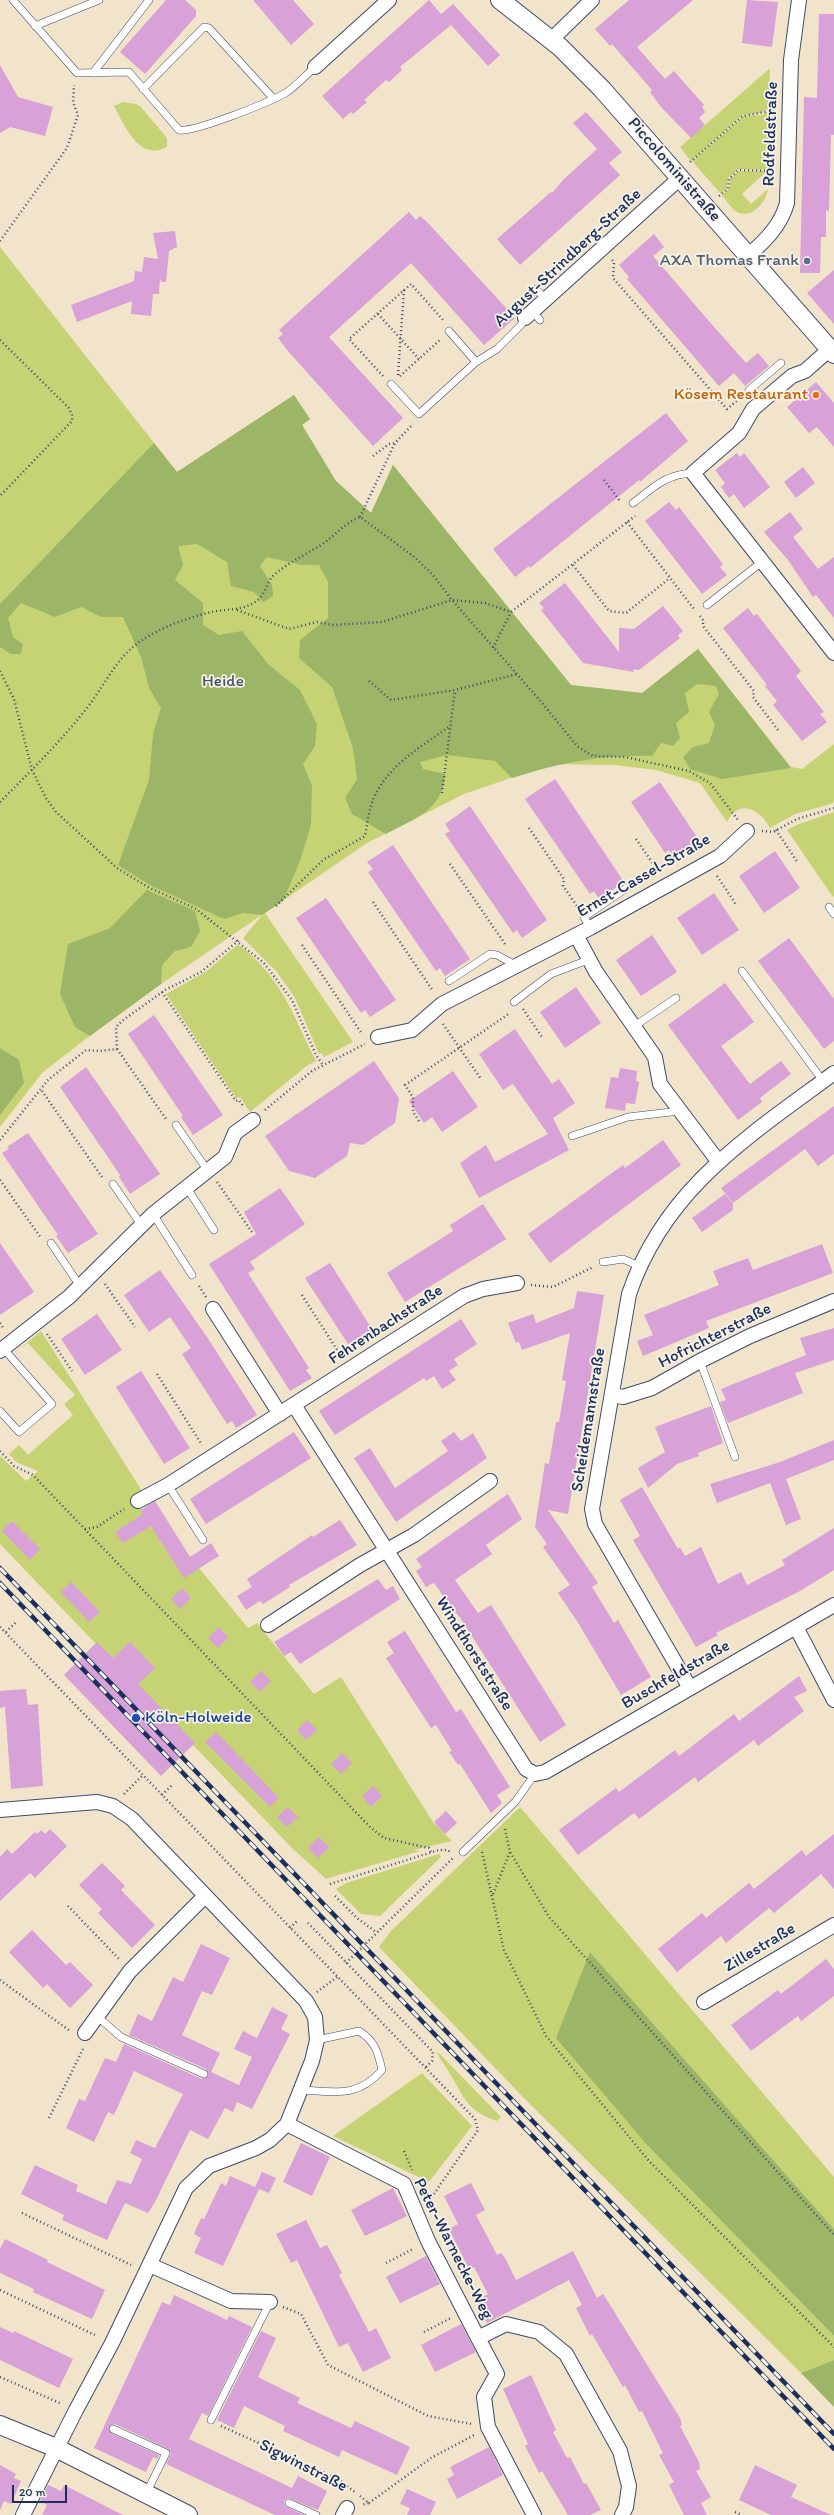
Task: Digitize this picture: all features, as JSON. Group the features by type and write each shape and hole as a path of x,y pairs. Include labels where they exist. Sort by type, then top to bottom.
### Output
{"street":[{"path":"315,67 389,0"},
{"name":"Piccoloministraße","path":"500,0 551,40 602,89 681,177 832,352"},
{"path":"551,40 592,0"},
{"name":"Rodfeldstraße","path":"749,255 775,229 783,216 787,203 791,60 799,0"},
{"name":"August-Strindberg-Straße","path":"532,316 546,299 681,177"},
{"path":"832,352 805,371 770,384 739,433 694,473 834,652"},
{"name":"Ernst-Cassel-Straße","path":"373,1040 412,1030 437,1008 576,935 587,922 667,885 720,856 747,831"},
{"name":"Ernst-Cassel-Straße","path":"576,935 588,960 655,1057 660,1084 680,1111"},
{"name":"Scheidemannstraße","path":"690,1688 595,1524 592,1509 629,1294 639,1266 668,1218 718,1161 829,1077"},
{"path":"680,1111 718,1161"},
{"path":"2,1350 80,1286 153,1214 226,1157 235,1133 253,1120"},
{"name":"Fehrenbachstraße","path":"138,1500 168,1485 211,1459 464,1296 483,1289 517,1283"},
{"name":"Hofrichterstraße","path":"612,1395 623,1397 639,1394 700,1361 792,1317 834,1301"},
{"path":"214,1309 280,1414"},
{"name":"Windthorststraße","path":"294,1405 526,1769 535,1774"},
{"path":"268,1624 387,1550 414,1535 490,1481"},
{"name":"Buschfeldstraße","path":"535,1774 545,1772 834,1605"},
{"path":"796,1627 834,1700"},
{"path":"0,1810 98,1802 113,1806 132,1819 306,2001 315,2017 317,2040 312,2061 302,2090 287,2124 270,2140 256,2148 209,2166 186,2188 112,2343 56,2448 23,2515"},
{"path":"85,2032 98,2017 130,1971 205,1896"},
{"name":"Zillestraße","path":"704,2002 834,1925"},
{"name":"Peter-Warnecke-Weg","path":"287,2124 404,2184 419,2215 428,2241 497,2374 484,2397 488,2427 534,2515"},
{"path":"148,2268 232,2301 270,2302"},
{"name":"Peter-Warnecke-Weg","path":"478,2338 506,2324 539,2332 566,2354 620,2451 629,2486 626,2507 622,2515"},
{"path":"0,2425 56,2448 188,2515"}],"lane":[{"path":"13,0 76,73 129,72 175,126 183,131 195,129 286,92 315,67"},
{"path":"35,26 99,0"},
{"path":"93,73 150,0"},
{"path":"143,89 204,28 209,28 273,98"},
{"path":"510,313 536,289 546,299"},
{"name":"August-Strindberg-Straße","path":"419,414 476,362 497,349 532,316"},
{"path":"449,331 476,362"},
{"path":"749,390 770,384 781,363"},
{"path":"391,384 419,414"},
{"path":"633,503 663,480 677,474 694,473"},
{"path":"707,605 763,561"},
{"path":"587,922 628,887"},
{"path":"829,907 834,914"},
{"path":"449,981 490,954 496,955 517,966"},
{"path":"515,1005 551,974 588,960"},
{"path":"742,971 829,1077"},
{"path":"633,1027 676,998"},
{"path":"572,1136 628,1117 680,1111"},
{"path":"176,1125 208,1171"},
{"path":"113,1184 142,1226"},
{"path":"187,1188 214,1230"},
{"path":"153,1214 192,1275"},
{"path":"51,1243 80,1286"},
{"path":"602,1262 623,1259 639,1266"},
{"path":"0,1411 19,1432 52,1404 2,1350"},
{"path":"700,1361 735,1457"},
{"path":"168,1485 203,1540"},
{"path":"463,1852 515,1802 535,1774"},
{"path":"98,2017 121,2037 204,2074"},
{"path":"302,2090 342,2092 357,2090 371,2083 382,2070 379,2053 371,2038 359,2031 317,2040"},
{"path":"211,2420 270,2302"},
{"path":"113,2429 166,2454 146,2494"},
{"path":"289,2503 316,2515"}],"path":[{"path":"0,242 67,148 78,116 73,102 76,73"},
{"path":"692,161 743,116 760,114 768,109"},
{"path":"721,195 728,189 729,179 739,170 767,171"},
{"path":"602,249 614,262 613,278 728,409 749,390"},
{"path":"411,284 450,327 449,331 391,384 349,339 404,290 411,284"},
{"path":"398,378 404,290"},
{"path":"378,314 419,359"},
{"path":"0,340 69,408 72,415 72,421 0,496"},
{"path":"0,802 32,770 90,703 119,660 139,642 160,628 176,625 207,613 236,610 259,599 272,577 284,567 322,544 346,523 360,517 396,443 418,418 419,414"},
{"path":"373,456 389,444 396,443"},
{"path":"604,480 623,505"},
{"path":"628,511 633,518"},
{"path":"493,648 511,612 638,513"},
{"path":"360,517 413,556 432,574 452,600 517,674 577,746 593,756 625,757 689,771 710,783 747,831 773,832 797,819 834,808"},
{"path":"627,522 703,620 703,626 754,691 753,697 778,730"},
{"path":"573,565 609,611 626,613 670,578"},
{"path":"236,610 289,629 317,622 334,625 382,622 452,600 485,603 511,612"},
{"path":"0,671 14,699 32,770 46,798 56,812 117,868 148,887 196,909 239,940 264,963 292,1000 316,1055 323,1065"},
{"path":"369,681 391,700 416,698 455,690 517,674"},
{"path":"442,793 449,727 455,690"},
{"path":"276,906 323,860 365,836 371,805 389,775 411,753 449,727"},
{"path":"528,828 564,879 563,886 587,922"},
{"path":"776,830 798,863"},
{"path":"636,839 667,885"},
{"path":"709,862 737,906"},
{"path":"450,864 508,949 517,966"},
{"path":"373,902 460,1048 481,1079"},
{"path":"176,1125 167,1121 117,1049 116,1027 162,992 201,972 239,940"},
{"path":"162,992 236,1101 239,1100 253,1120 312,1071 373,1040 302,945"},
{"path":"515,1005 521,1006 542,1037"},
{"path":"419,1120 413,1112 413,1097 405,1085 512,1012"},
{"path":"0,1140 42,1091 48,1080 86,1050 100,1051 117,1049"},
{"path":"42,1091 104,1180 113,1184"},
{"path":"208,1171 252,1232"},
{"path":"0,1180 41,1239 51,1243"},
{"path":"517,1283 553,1287 602,1262"},
{"path":"96,1270 135,1327"},
{"path":"192,1275 214,1309"},
{"path":"302,1295 350,1370"},
{"path":"37,1321 72,1371"},
{"path":"157,1374 211,1459"},
{"path":"0,1451 14,1466 33,1474 370,1826 384,1838 429,1848 431,1852"},
{"path":"85,1530 97,1527 138,1500"},
{"path":"6,1632 16,1622"},
{"path":"0,1627 475,2119 478,2130 419,2215"},
{"path":"113,1806 143,1775"},
{"path":"162,1795 172,1785"},
{"path":"502,1814 510,1852 550,1917 834,2235"},
{"path":"478,1837 504,1950 546,2036 649,2161 834,2346"},
{"path":"330,1884 431,1852 448,1850 455,1856"},
{"path":"346,1963 455,1856 463,1852"},
{"path":"492,1894 510,1852"},
{"path":"335,1896 357,1918 376,1932"},
{"path":"68,1906 130,1971"},
{"path":"290,1928 298,1920"},
{"path":"308,1923 433,2052 432,2060 425,2068"},
{"path":"306,2001 337,1977"},
{"path":"0,1980 74,2034 85,2032 86,2041 49,2118"},
{"path":"22,2213 148,2268"},
{"path":"386,2263 428,2241"},
{"path":"0,2290 112,2343"},
{"path":"270,2302 301,2314 328,2365 428,2416 488,2427"},
{"path":"424,2332 464,2311"},
{"path":"0,2377 76,2410"},
{"path":"369,2503 431,2458 488,2427"},
{"name":"Sigwinstraße","path":"230,2430 338,2479 369,2503"},
{"name":"Sigwinstraße","path":"345,2511 369,2503"},
{"path":"735,2512 742,2515"}],"green space":[{"path":"770,68 769,108 760,113 743,115 691,161 680,147"},
{"path":"123,102 136,104 141,107 167,138 167,147 157,150 148,150 134,140 114,106"},
{"path":"769,111 767,170 739,169 728,178 727,188 721,194 692,161 744,116 761,115"},
{"path":"739,171 767,171 742,194 751,204 768,189 761,205 746,214 734,210 722,195 729,189 730,179"},
{"name":"Heide","path":"0,247 177,472 294,395 310,419 302,425 336,481 371,513 393,465 571,685 642,693 698,649 791,767 802,769 834,744 834,803 795,814 770,828 766,821 755,811 743,808 737,810 727,822 700,783 656,770 614,765 552,764 464,794 367,843 265,913 353,1042 324,1057 322,1053 319,1054 295,998 277,972 243,938 263,914 126,1008 43,1072 0,1127"},
{"name":"Heide","path":"294,395 310,419 302,425 336,481 371,513 393,465 571,685 642,693 698,649 791,768 722,779 690,769 683,757 693,747 709,743 715,725 709,712 719,694 716,686 697,684 685,693 689,712 676,723 680,738 673,746 661,743 652,756 616,756 599,758 564,764 512,778 495,761 447,755 420,762 423,769 445,774 443,786 439,796 433,805 425,812 386,834 352,814 345,798 357,779 353,748 332,687 299,658 300,640 328,618 328,582 319,565 302,565 267,557 260,566 272,585 273,596 263,602 254,592 231,586 227,562 197,544 178,546 183,565 175,580 203,603 203,625 219,635 242,631 268,664 300,690 317,724 315,746 303,764 312,786 311,825 300,861 283,901 262,915 243,913 224,919 150,885 118,865 149,780 153,734 161,708 149,688 141,657 123,617 101,617 81,607 55,617 21,603 8,618 13,637 23,644 21,654 11,654 0,647 0,604 154,443 177,472"},
{"path":"834,812 833,897 787,830 799,824"},
{"path":"147,890 195,911 200,931 191,947 175,951 162,965 161,984 90,1036 75,1027 60,994 68,944 110,928"},
{"path":"237,945 248,952 265,969 274,981 290,1006 316,1061 308,1065 250,1112 240,1097 236,1098 166,994 207,971"},
{"path":"0,1048 19,1060 24,1083 0,1115"},
{"path":"41,1331 142,1491 134,1497 175,1562 190,1557 248,1628 257,1623 314,1694 341,1677 433,1822 452,1841 413,1850 420,1851 326,1879 292,1848 0,1544 0,1456 26,1481 38,1471 16,1462 9,1454 19,1445 28,1455 73,1415 64,1404 75,1395 28,1343 17,1351"},
{"path":"520,1807 834,2177 834,2229 590,1952 648,2146 834,2336 834,2360 801,2373 522,2096 379,1947 391,1931"},
{"path":"439,1854 441,1857 380,1916 361,1914 336,1889 346,1883"},
{"path":"590,1952 834,2229 834,2336 648,2146 556,2038"},
{"path":"437,2051 501,2117 497,2121 486,2117 471,2107"},
{"path":"422,2073 472,2126 429,2182 333,2136"},
{"path":"834,2360 834,2407 801,2373"}],"building":[{"path":"166,0 185,0 196,10 196,16 145,74 120,52"},
{"path":"253,0 293,0 314,24 291,45"},
{"path":"429,0 441,14 453,4 500,55 488,66 451,25 400,67 402,70 389,82 386,80 364,100 367,102 353,114 351,112 343,119 322,96"},
{"path":"629,0 693,0 637,47 665,79 674,71 704,105 702,107 705,112 699,118 705,125 691,138 661,107 650,92 652,90 612,44 610,46 595,29"},
{"path":"747,0 778,2 772,47 742,43"},
{"path":"819,14 834,14 834,135 831,135 829,211 826,210 826,237 821,237 820,273 800,273 804,97 817,98"},
{"path":"0,65 18,97 53,107 45,136 10,127 0,133"},
{"path":"586,112 622,152 609,163 620,175 520,265 497,239 551,192 552,193 564,179 597,149 573,123"},
{"path":"409,212 416,220 420,216 428,223 507,309 506,316 515,318 484,345 411,263 329,337 403,418 373,446 287,350 278,338 283,334 279,330"},
{"path":"175,231 177,247 169,251 166,282 161,282 160,278 159,294 153,294 151,316 131,314 132,301 77,322 71,305 134,281 135,271 142,272 144,257 158,259 153,233"},
{"path":"654,234 664,247 653,256 708,320 746,363 758,353 769,366 745,386 734,373 719,386 627,279 629,277 619,265"},
{"path":"834,270 834,324 807,293"},
{"path":"816,382 834,403 834,447 817,427 809,433 787,407"},
{"path":"666,413 688,441 640,482 639,480 530,568 529,566 515,577 493,549"},
{"path":"737,453 740,457 744,453 770,487 744,508 734,494 729,498 721,487 725,483 715,470"},
{"path":"803,467 815,483 796,498 784,482"},
{"path":"669,502 676,510 679,507 723,564 720,567 727,575 702,594 645,521"},
{"path":"790,512 803,529 793,537 818,569 834,557 834,618 816,595 813,597 788,560 764,532"},
{"path":"565,583 619,652 619,628 634,629 663,606 683,631 678,635 680,638 639,670 633,669 634,672 583,663 541,610 544,608 539,603"},
{"path":"748,608 754,616 757,614 801,671 796,676 824,712 820,714 827,722 802,741 773,705 777,701 765,686 767,685 723,628"},
{"path":"555,779 624,882 599,899 594,891 590,894 525,799"},
{"path":"660,782 699,840 674,857 669,850 665,853 631,802"},
{"path":"470,806 547,920 522,938 517,930 513,933 445,834 450,831 445,824"},
{"path":"393,845 470,959 445,976 440,968 436,971 368,872 373,869 367,862"},
{"path":"775,851 800,888 764,913 739,876"},
{"path":"714,893 739,930 702,955 677,918"},
{"path":"326,898 396,1000 370,1017 365,1010 361,1013 296,918"},
{"path":"652,935 677,972 641,996 616,960"},
{"path":"789,938 834,999 834,1041 824,1049 758,961"},
{"path":"725,983 754,1022 721,1046 750,1084 781,1061 791,1074 760,1098 762,1102 738,1120 668,1025"},
{"path":"576,987 601,1023 565,1048 540,1012"},
{"path":"154,1015 223,1115 193,1135 181,1117 183,1116 128,1034"},
{"path":"515,1029 552,1084 559,1079 575,1103 553,1118 569,1150 479,1198 460,1163 486,1145 495,1162 548,1134 513,1084 503,1090 479,1054"},
{"path":"374,1061 399,1098 395,1123 363,1145 350,1143 347,1156 315,1178 289,1171 265,1136"},
{"path":"86,1067 160,1174 130,1194 119,1177 120,1175 60,1087"},
{"path":"620,1068 637,1071 636,1081 639,1082 635,1104 626,1103 625,1111 605,1108 611,1077 618,1078"},
{"path":"453,1071 478,1107 442,1132 432,1117 424,1123 409,1101"},
{"path":"834,1106 834,1154 818,1166 805,1149 733,1203 721,1188"},
{"path":"28,1133 98,1234 68,1253 56,1236 58,1235 2,1153 9,1149 7,1147"},
{"path":"663,1140 681,1165 550,1263 528,1234 623,1165 625,1168"},
{"path":"280,1188 305,1224 250,1262 255,1269 248,1273 309,1368 306,1370 312,1378 290,1391 209,1264 256,1234 244,1212"},
{"path":"725,1194 733,1204 733,1210 702,1232 692,1218"},
{"path":"483,1204 506,1239 405,1302 387,1273 453,1231 450,1225"},
{"path":"0,1243 34,1292 0,1315"},
{"path":"822,1244 833,1273 706,1321 709,1328 643,1356 637,1341 653,1335 644,1315 719,1285 713,1271 748,1258 753,1270"},
{"path":"330,1263 372,1329 348,1344 305,1278"},
{"path":"160,1270 207,1337 257,1415 236,1428 232,1421 227,1424 182,1354 191,1348 170,1317 149,1332 124,1295"},
{"path":"577,1291 604,1295 568,1514 548,1510 598,1583 592,1587 614,1623 618,1620 651,1677 621,1695 577,1621 558,1593 570,1585 543,1547 547,1544 535,1527 545,1463 549,1464 556,1422 559,1422 566,1381 562,1380 570,1333 522,1350 519,1342 516,1343 508,1323 533,1314 536,1323 574,1308"},
{"path":"97,1314 122,1350 85,1375 61,1339"},
{"path":"461,1319 477,1344 454,1359 458,1365 449,1371 456,1380 442,1389 434,1376 426,1381 424,1378 335,1435 319,1411"},
{"path":"834,1328 834,1360 795,1373 803,1393 728,1423 720,1402 726,1400 721,1389 806,1355 800,1338"},
{"path":"141,1371 190,1448 164,1464 116,1387"},
{"path":"711,1406 723,1443 698,1453 699,1456 677,1464 648,1488 638,1468 665,1452 655,1427"},
{"path":"294,1432 311,1458 206,1524 190,1499"},
{"path":"454,1432 461,1441 473,1433 487,1458 396,1522 354,1458 370,1448 395,1488 448,1451 441,1441"},
{"path":"834,1440 834,1460 786,1479 801,1519 786,1525 770,1483 717,1503 710,1484 780,1462"},
{"path":"642,1487 678,1549 680,1547 685,1556 701,1547 718,1584 741,1572 747,1585 785,1565 782,1560 834,1528 834,1570 800,1591 716,1633 718,1635 696,1647 633,1540 640,1536 620,1500"},
{"path":"508,1494 522,1519 486,1545 492,1554 455,1580 478,1613 491,1605 566,1725 540,1742 459,1616 434,1583 426,1587 416,1571 422,1567 416,1559"},
{"path":"155,1501 190,1557 211,1543 219,1556 184,1578 151,1526 123,1543 115,1532 143,1514 141,1510"},
{"path":"340,1520 357,1545 289,1585 290,1587 263,1604 260,1601 246,1610 237,1596 252,1587 247,1579 312,1535 313,1537"},
{"path":"12,1521 40,1549 30,1560 2,1531"},
{"path":"378,1579 386,1590 393,1586 400,1599 300,1664 291,1652 284,1656 274,1642"},
{"path":"71,1582 100,1612 89,1622 61,1592"},
{"path":"182,1588 191,1598 180,1609 171,1599"},
{"path":"219,1627 228,1637 218,1648 208,1638"},
{"path":"405,1631 456,1712 461,1709 510,1787 497,1795 502,1803 491,1813 460,1764 458,1765 449,1752 452,1751 436,1725 431,1728 386,1658 394,1653 387,1642"},
{"path":"97,1642 113,1658 130,1642 155,1668 138,1684 195,1743 161,1776 64,1675"},
{"path":"261,1671 271,1681 260,1692 250,1682"},
{"path":"799,1676 807,1691 794,1697 804,1711 758,1746 754,1740 698,1782 695,1777 639,1819 634,1813 578,1855 559,1830 616,1788 619,1792 675,1750 679,1756 734,1714 739,1721"},
{"path":"26,1689 28,1705 38,1704 43,1786 11,1789 5,1707 0,1708 0,1691"},
{"path":"307,1720 317,1730 306,1740 297,1730"},
{"path":"216,1732 279,1798 270,1807 205,1742"},
{"path":"342,1753 352,1763 341,1774 331,1764"},
{"path":"373,1786 382,1796 371,1807 362,1796"},
{"path":"288,1807 298,1817 287,1827 277,1817"},
{"path":"446,1811 457,1823 445,1834 434,1822"},
{"path":"50,1829 67,1846 35,1878 30,1873 0,1901 0,1857 7,1849 12,1854 35,1832 37,1834 41,1830 45,1834"},
{"path":"834,1834 834,1889 821,1874 774,1913 769,1908 726,1943 721,1936 677,1972 658,1949 702,1913 706,1918 749,1883 754,1889 802,1850 806,1856"},
{"path":"319,1837 329,1847 318,1858 308,1848"},
{"path":"102,1863 125,1886 121,1890 155,1925 132,1948 98,1913 102,1909 79,1885"},
{"path":"32,1930 66,1965 70,1962 93,1985 70,2008 47,1984 43,1988 9,1952"},
{"path":"201,1944 230,1958 212,1995 202,1991 182,2035 220,2053 211,2072 239,2085 252,2057 234,2049 243,2031 257,2038 272,2007 288,2015 281,2029 290,2034 252,2109 237,2102 233,2112 225,2108 208,2139 190,2130 155,2202 148,2213 125,2203 107,2240 62,2220 64,2215 21,2194 35,2165 78,2185 76,2191 106,2204 117,2180 131,2184 142,2159 130,2153 136,2140 155,2148 183,2094 134,2071 114,2115 108,2112 94,2142 66,2128 79,2099 85,2101 105,2058 116,2062 124,2044 202,2079 208,2076 206,2069 129,2035 138,2014 152,2021 173,1977 183,1982"},
{"path":"826,1959 834,1969 834,1996 801,2021 798,2016 751,2051 731,2025 778,1990 781,1994"},
{"path":"301,2143 330,2157 312,2196 283,2182"},
{"path":"262,2172 276,2178 269,2193 259,2189 223,2266 194,2253 201,2238 194,2234 201,2218 204,2219 221,2183 226,2186 230,2176 255,2187"},
{"path":"471,2183 485,2210 476,2215 497,2255 501,2253 505,2258 516,2280 573,2251 597,2298 603,2294 680,2418 682,2425 680,2426 699,2462 700,2469 696,2471 711,2497 701,2503 707,2515 684,2515 669,2485 674,2482 659,2455 663,2453 642,2411 639,2412 625,2385 623,2387 592,2334 590,2336 576,2308 582,2305 569,2280 487,2323 475,2301 488,2294 474,2267 469,2269 449,2229 458,2224 444,2196"},
{"path":"393,2188 407,2216 365,2236 351,2210"},
{"path":"306,2220 320,2248 327,2245 342,2273 339,2275 369,2332 376,2328 391,2358 363,2372 348,2343 339,2347 297,2260 291,2263 276,2234"},
{"path":"5,2239 48,2260 47,2262 105,2290 92,2319 33,2292 34,2289 0,2273 0,2249"},
{"path":"426,2256 440,2284 400,2303 386,2277"},
{"path":"174,2295 227,2320 229,2316 252,2327 208,2416 202,2413 189,2439 292,2488 298,2476 327,2491 318,2510 288,2498 284,2501 285,2506 304,2515 275,2515 166,2464 171,2453 168,2449 115,2424 109,2427 111,2433 159,2455 157,2459 153,2457 146,2472 94,2448 162,2302 170,2305"},
{"path":"461,2324 476,2352 435,2372 421,2345"},
{"path":"0,2327 13,2333 14,2331 73,2359 59,2388 0,2360"},
{"path":"261,2331 276,2338 258,2377 300,2398 297,2403 351,2428 355,2421 410,2447 397,2475 342,2450 339,2457 283,2431 285,2426 244,2406 234,2428 217,2420"},
{"path":"531,2375 556,2430 553,2432 567,2458 570,2457 584,2484 586,2483 601,2510 590,2515 568,2515 542,2471 539,2473 525,2446 528,2444 503,2389"},
{"path":"489,2447 503,2475 457,2499 447,2479 454,2475 450,2467"},
{"path":"0,2465 16,2474 14,2478 21,2481 11,2504 4,2501 0,2510"},
{"path":"755,2465 797,2485 791,2497 831,2515 771,2515 739,2500"},
{"path":"48,2485 61,2491 64,2485 123,2515 42,2515 47,2505 40,2501"},
{"path":"407,2489 436,2502 430,2515 407,2515 410,2508 400,2504"}],"railway":[{"path":"0,1568 834,2434"},
{"path":"0,1583 834,2449"}],"place":[{"name":"AXA Thomas Frank","path":"807,261"},
{"name":"Kösem Restaurant","path":"816,395"},
{"name":"Köln-Holweide","path":"136,1718"}]}
